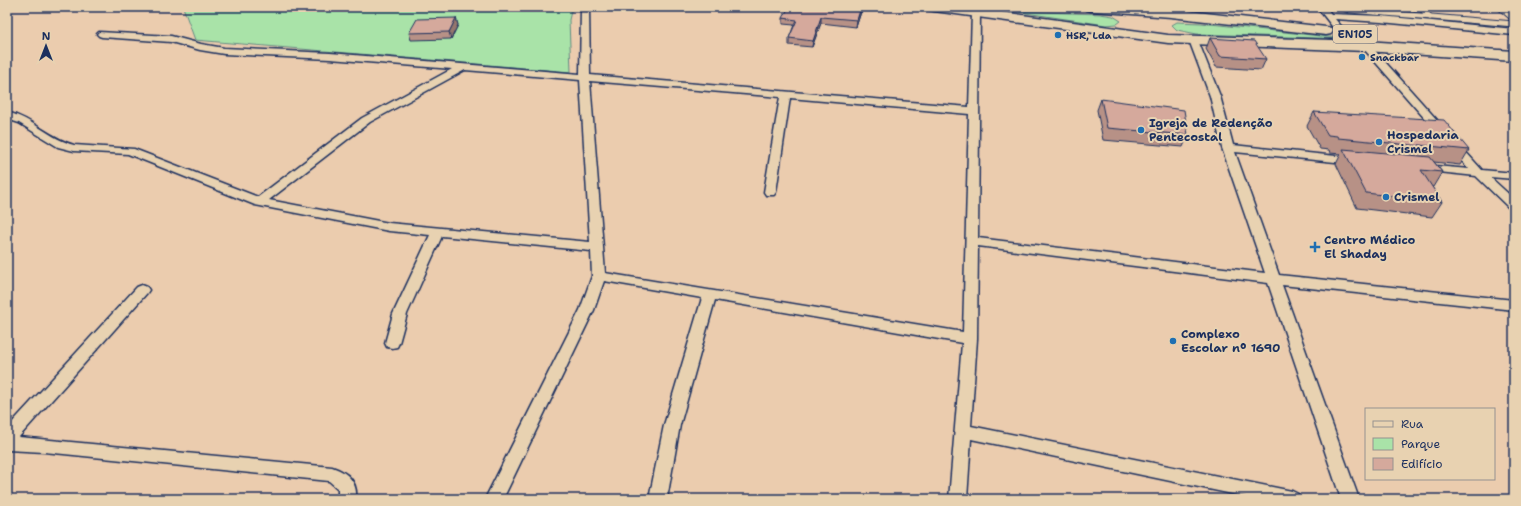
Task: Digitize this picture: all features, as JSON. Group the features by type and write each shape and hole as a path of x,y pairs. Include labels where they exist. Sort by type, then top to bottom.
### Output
{"main road":[{"name":"EN105","path":"934,7 1145,37 1366,46 1514,56"},
{"name":"EN105","path":"1091,7 1196,16 1342,33 1514,49"},
{"path":"1096,30 1123,29 1132,26 1134,22 1129,15 1119,11 1099,7"},
{"path":"1196,16 1169,17 1163,19 1161,22 1162,26 1174,33 1215,41"}],"street":[{"path":"494,499 588,310 599,276 585,78 585,7"},
{"path":"1321,7 1342,33"},
{"path":"958,499 970,339 976,13"},
{"path":"1328,16 1381,19 1514,32"},
{"path":"102,34 171,39 200,47 224,51 330,56 975,111"},
{"path":"1194,40 1216,96 1228,148 1350,499"},
{"path":"1366,46 1480,174 1514,206"},
{"path":"259,202 366,120 464,67"},
{"path":"770,192 785,94"},
{"path":"7,115 23,121 62,145 74,148 130,150 259,202 389,227 596,247"},
{"path":"1228,148 1370,163"},
{"path":"1409,167 1514,176"},
{"path":"392,343 400,314 438,232"},
{"path":"972,241 1273,279 1514,305"},
{"path":"599,276 970,339"},
{"path":"7,439 142,290"},
{"path":"658,499 672,425 710,294"},
{"path":"962,431 1292,499"},
{"path":"7,443 44,445 332,474 342,479 348,488 347,499"}],"lane":[{"path":"1340,7 1350,10 1514,24"},
{"path":"1420,7 1430,17"},
{"path":"1500,7 1514,19"}],"green space":[{"path":"183,7 572,7 569,20 571,72 195,40"},
{"path":"1012,11 1100,14 1113,16 1121,21 1117,24 1106,25"},
{"path":"1177,22 1201,23 1348,39 1197,34 1177,30 1172,25"}],"building":[{"path":"789,7 861,7 857,20 821,17 813,41 789,38 797,20 783,18"},
{"path":"456,18 449,32 409,33 417,19"},
{"path":"1210,38 1254,41 1266,59 1220,56"},
{"path":"1101,99 1184,110 1188,135 1107,128"},
{"path":"1314,112 1444,120 1469,150 1338,138 1337,136 1328,135"},
{"path":"1343,149 1430,157 1442,172 1421,170 1442,202 1366,193"}],"place":[{"name":"HSR, Lda","path":"1058,35"},
{"name":"Snackbar","path":"1362,57"},
{"name":"Igreja de Redenção Pentecostal","path":"1141,130"},
{"name":"Hospedaria Crismel","path":"1379,142"},
{"name":"Crismel","path":"1386,197"},
{"name":"Centro Médico El Shaday","path":"1315,247"},
{"name":"Complexo Escolar nº 1690","path":"1173,341"}]}
